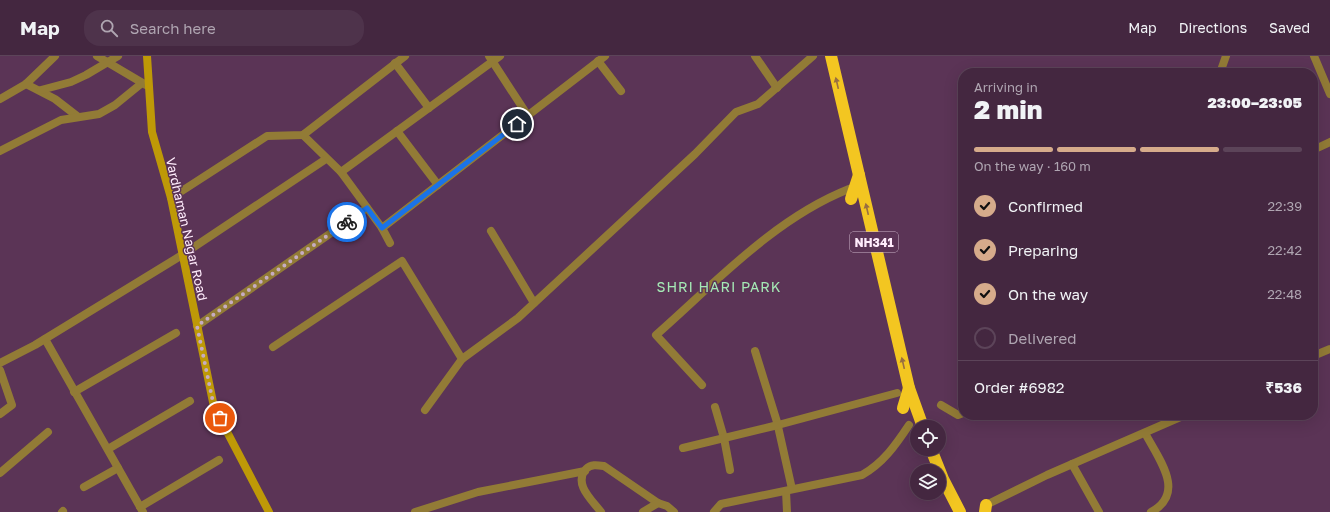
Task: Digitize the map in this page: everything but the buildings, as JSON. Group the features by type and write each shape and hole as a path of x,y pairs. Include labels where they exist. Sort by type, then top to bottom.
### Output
{"highway":[{"name":"NH341","path":"831,56 909,388 920,420"},
{"path":"850,194 859,175"},
{"name":"NH341","path":"903,408 909,388"},
{"path":"934,456 943,479 960,512"}],"street":[{"path":"0,99 26,84 55,56"},
{"path":"0,151 61,120 77,116 99,114 145,85 113,58 97,56"},
{"name":"Vardhaman Nagar Road","path":"147,56 145,85 152,132 171,198 214,407 269,512"},
{"path":"171,198 267,136 303,135 405,56"},
{"path":"341,172 429,108 490,59 500,56"},
{"path":"755,56 777,88"},
{"path":"425,410 462,359 518,318 695,154 736,112 758,104 813,56"},
{"path":"1222,68 1226,56"},
{"path":"1314,56 1316,68"},
{"path":"41,90 71,82 113,58"},
{"path":"490,59 528,116"},
{"path":"382,228 602,59 621,91"},
{"path":"395,63 429,108"},
{"path":"1318,75 1330,94"},
{"path":"26,84 41,90 77,116"},
{"path":"397,132 438,185"},
{"path":"303,135 341,172 382,228 390,243"},
{"path":"1318,148 1330,142"},
{"path":"0,363 44,339 182,255 326,159"},
{"path":"702,385 656,335 763,239 829,196 850,194"},
{"path":"197,326 367,208"},
{"path":"491,230 534,303"},
{"path":"273,347 402,261 462,359"},
{"path":"74,392 176,333"},
{"path":"44,339 142,509 219,460"},
{"path":"1318,354 1330,349"},
{"path":"755,351 778,426 789,490 787,512"},
{"path":"0,370 12,405 0,414"},
{"path":"684,448 778,426 897,394"},
{"path":"108,449 190,401"},
{"path":"941,405 958,415"},
{"path":"715,407 724,438 730,470"},
{"path":"985,509 1072,464 1173,420"},
{"path":"714,512 721,504 862,475 876,467 889,454 909,426"},
{"path":"0,473 48,432"},
{"path":"1145,432 1165,470 1169,484 1169,494 1162,510 1151,512"},
{"path":"1072,464 1099,512"},
{"path":"601,512 581,485 582,477 589,466 604,466 658,503 667,506 674,512"},
{"path":"84,487 118,468"},
{"path":"415,512 478,492 585,471"},
{"path":"643,512 658,503"}],"way so far":[{"path":"220,418 214,407 197,326 347,222"}],"district":[{"name":"SHRI HARI PARK","path":"719,286"}],"route":[{"path":"347,222 367,208 382,228 517,124"}]}
